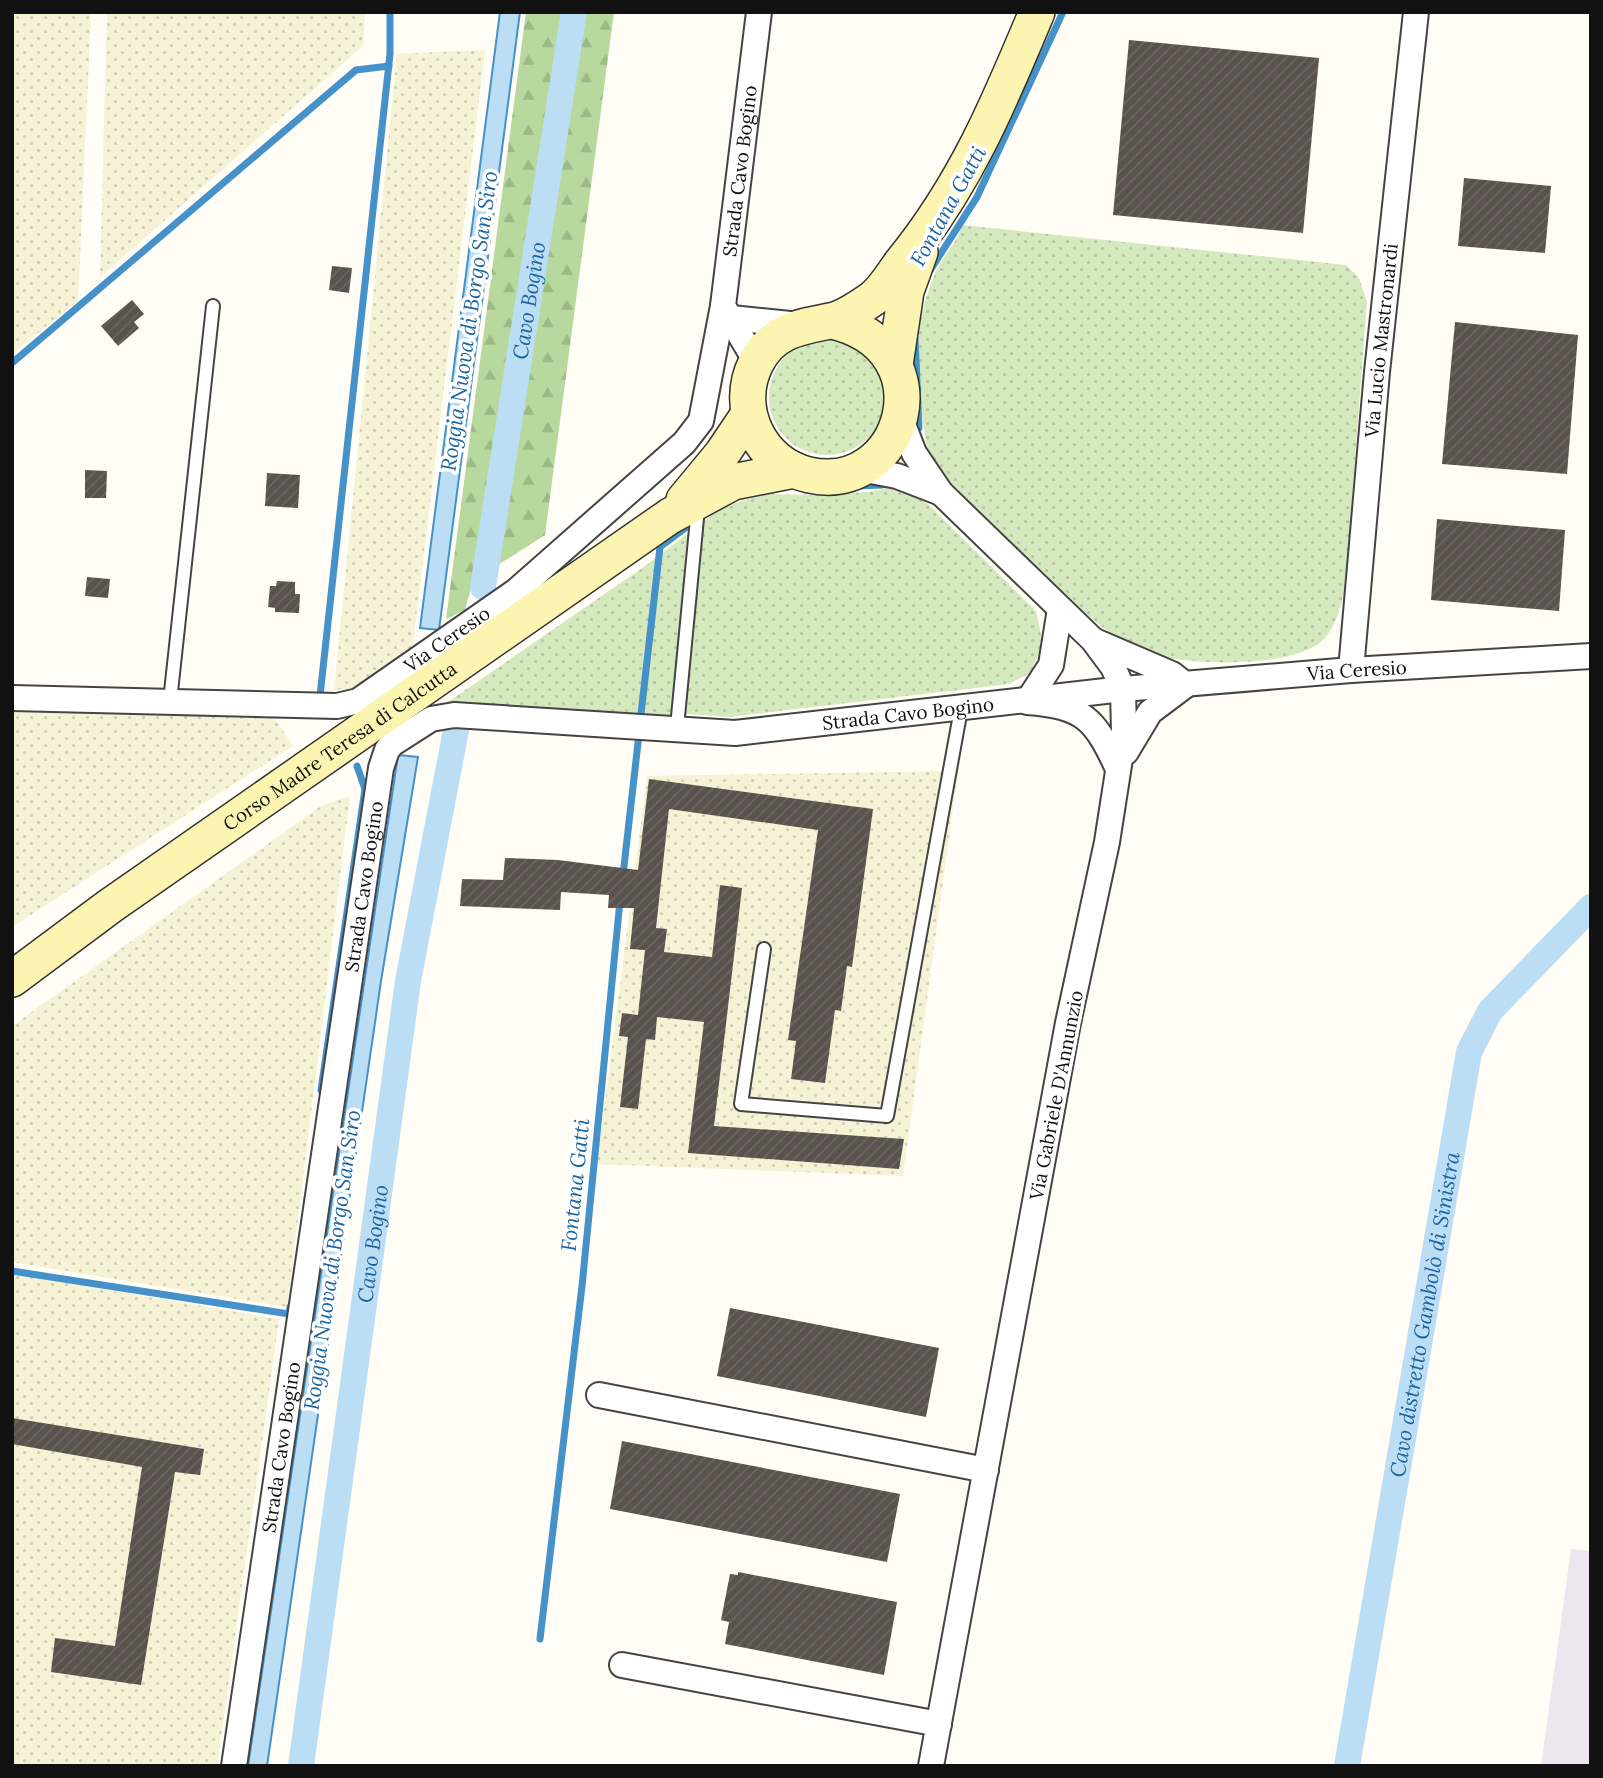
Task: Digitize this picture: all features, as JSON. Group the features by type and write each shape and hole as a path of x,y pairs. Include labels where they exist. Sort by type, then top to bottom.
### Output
{"main road":[{"path":"816,323 852,326 869,335 895,365 903,391 901,419 886,448 860,469 827,477 793,470 764,447 749,414 748,387 756,362 775,339 874,298 928,230 990,126 1037,12"},
{"path":"895,365 906,291 928,230"},
{"name":"Corso Madre Teresa di Calcutta","path":"684,509 749,414"},
{"name":"Corso Madre Teresa di Calcutta","path":"12,979 110,906 684,509 733,482 793,470"}],"street":[{"name":"Strada Cavo Bogino","path":"727,312 759,12"},
{"name":"Via Lucio Mastronardi","path":"1351,670 1377,372 1416,12"},
{"path":"727,312 816,323"},
{"path":"727,312 756,362"},
{"name":"Via Ceresio","path":"12,698 337,706 358,701 496,605 684,443 701,421 727,312"},
{"name":"Via Gabriele D'Annunzio","path":"901,419 914,453 941,493 1093,640 1113,667 1123,689 1126,712 1118,769 931,1766"},
{"name":"Via Gabriele D'Annunzio","path":"860,469 897,476 941,493"},
{"path":"1060,609 1051,665 1027,702 1054,704 1085,715 1101,733 1118,769"},
{"path":"1093,640 1172,674 1186,685 1150,712 1135,733 1118,769"},
{"name":"Via Ceresio","path":"1123,689 1351,670 1591,656"},
{"name":"Strada Cavo Bogino","path":"234,1766 336,1065 381,768 387,750 423,723 454,715 677,727 735,733 1123,689"},
{"path":"599,1395 986,1470"},
{"path":"622,1665 939,1724"}],"lane":[{"path":"170,701 213,306"},
{"path":"677,727 684,509"},
{"path":"764,949 741,1104 887,1116 961,709"}],"shaded area":[{"path":"12,12 91,12 78,301 12,354"},
{"path":"107,12 365,12 363,46 100,277"},
{"path":"485,50 412,651 350,689 334,690 397,54"},
{"path":"12,705 270,711 293,746 12,927"},
{"path":"958,771 903,1176 597,1164 647,776"},
{"path":"350,796 287,1307 12,1262 12,1026 321,806"},
{"path":"12,1274 279,1319 217,1766 12,1766"},
{"path":"1571,1549 1591,1551 1591,1766 1541,1766"}],"green space":[{"path":"526,12 614,12 545,535 473,581 465,610 446,619"},
{"path":"962,225 1346,265 1359,278 1367,302 1345,588 1334,623 1322,641 1284,657 1228,662 1172,659 1131,647 1086,614 1021,556 939,471 929,454 926,442 921,406 919,328 937,269"},
{"path":"827,339 849,343 868,356 881,375 885,397 881,419 868,438 849,451 827,455 805,451 786,438 773,419 769,397 773,375 786,356 805,343"},
{"path":"890,487 912,494 929,505 1036,611 1043,644 1030,673 1009,684 729,717 673,713 665,722 512,711 448,702 648,564 721,508 763,494 822,495 869,492"}],"water":[{"name":"Roggia Nuova di Borgo San Siro","path":"500,12 520,12 439,630 420,628"},
{"name":"Roggia Nuova di Borgo San Siro","path":"398,755 418,757 381,981 267,1766 248,1766"}],"building":[{"path":"1129,40 1319,58 1303,233 1113,215"},
{"path":"1464,178 1551,186 1545,253 1458,246"},
{"path":"332,266 352,268 349,293 329,290"},
{"path":"132,300 144,314 134,322 139,328 118,346 101,326"},
{"path":"1455,322 1578,335 1567,474 1442,464"},
{"path":"85,470 107,471 106,498 85,498"},
{"path":"267,473 300,475 298,508 265,506"},
{"path":"1437,519 1565,530 1559,611 1431,600"},
{"path":"87,577 110,579 108,598 85,596"},
{"path":"277,581 295,582 295,594 300,594 299,613 275,612 275,608 268,607 270,586 276,586"},
{"path":"649,779 873,809 852,967 847,966 841,1011 835,1010 825,1083 791,1079 796,1041 788,1040 818,830 669,809 656,928 667,929 664,952 712,957 720,885 742,888 714,1126 904,1139 899,1169 688,1153 704,1022 657,1017 655,1040 646,1039 638,1109 620,1107 628,1037 619,1036 622,1013 638,1015 645,950 630,949 634,908 608,908 609,895 561,892 560,910 460,906 462,879 503,880 505,858 558,860 638,870"},
{"path":"730,1308 939,1348 926,1417 717,1376"},
{"path":"12,1418 204,1449 200,1475 175,1472 141,1685 51,1672 55,1638 115,1646 142,1467 12,1444"},
{"path":"622,1441 900,1494 887,1562 610,1509"},
{"path":"738,1572 897,1602 884,1675 725,1644 729,1622 721,1620 730,1574 738,1575"}],"waterway":[{"path":"320,696 390,54 390,12"},
{"name":"Cavo Bogino","path":"483,587 574,12"},
{"name":"Fontana Gatti","path":"929,272 977,197 1063,12"},
{"path":"12,363 356,70 389,66"},
{"name":"Fontana Gatti","path":"915,338 919,428"},
{"name":"Fontana Gatti","path":"855,486 882,485"},
{"name":"Fontana Gatti","path":"641,714 660,547 688,526"},
{"name":"Cavo Bogino","path":"301,1766 408,981 457,725"},
{"name":"Fontana Gatti","path":"623,875 639,734"},
{"path":"321,1090 365,789 357,766"},
{"name":"Fontana Gatti","path":"540,1639 582,1286 620,901"},
{"name":"Cavo distretto Gambolò di Sinistra","path":"1347,1766 1469,1052 1490,1011 1591,907"},
{"path":"12,1271 289,1314 290,1307"}]}
